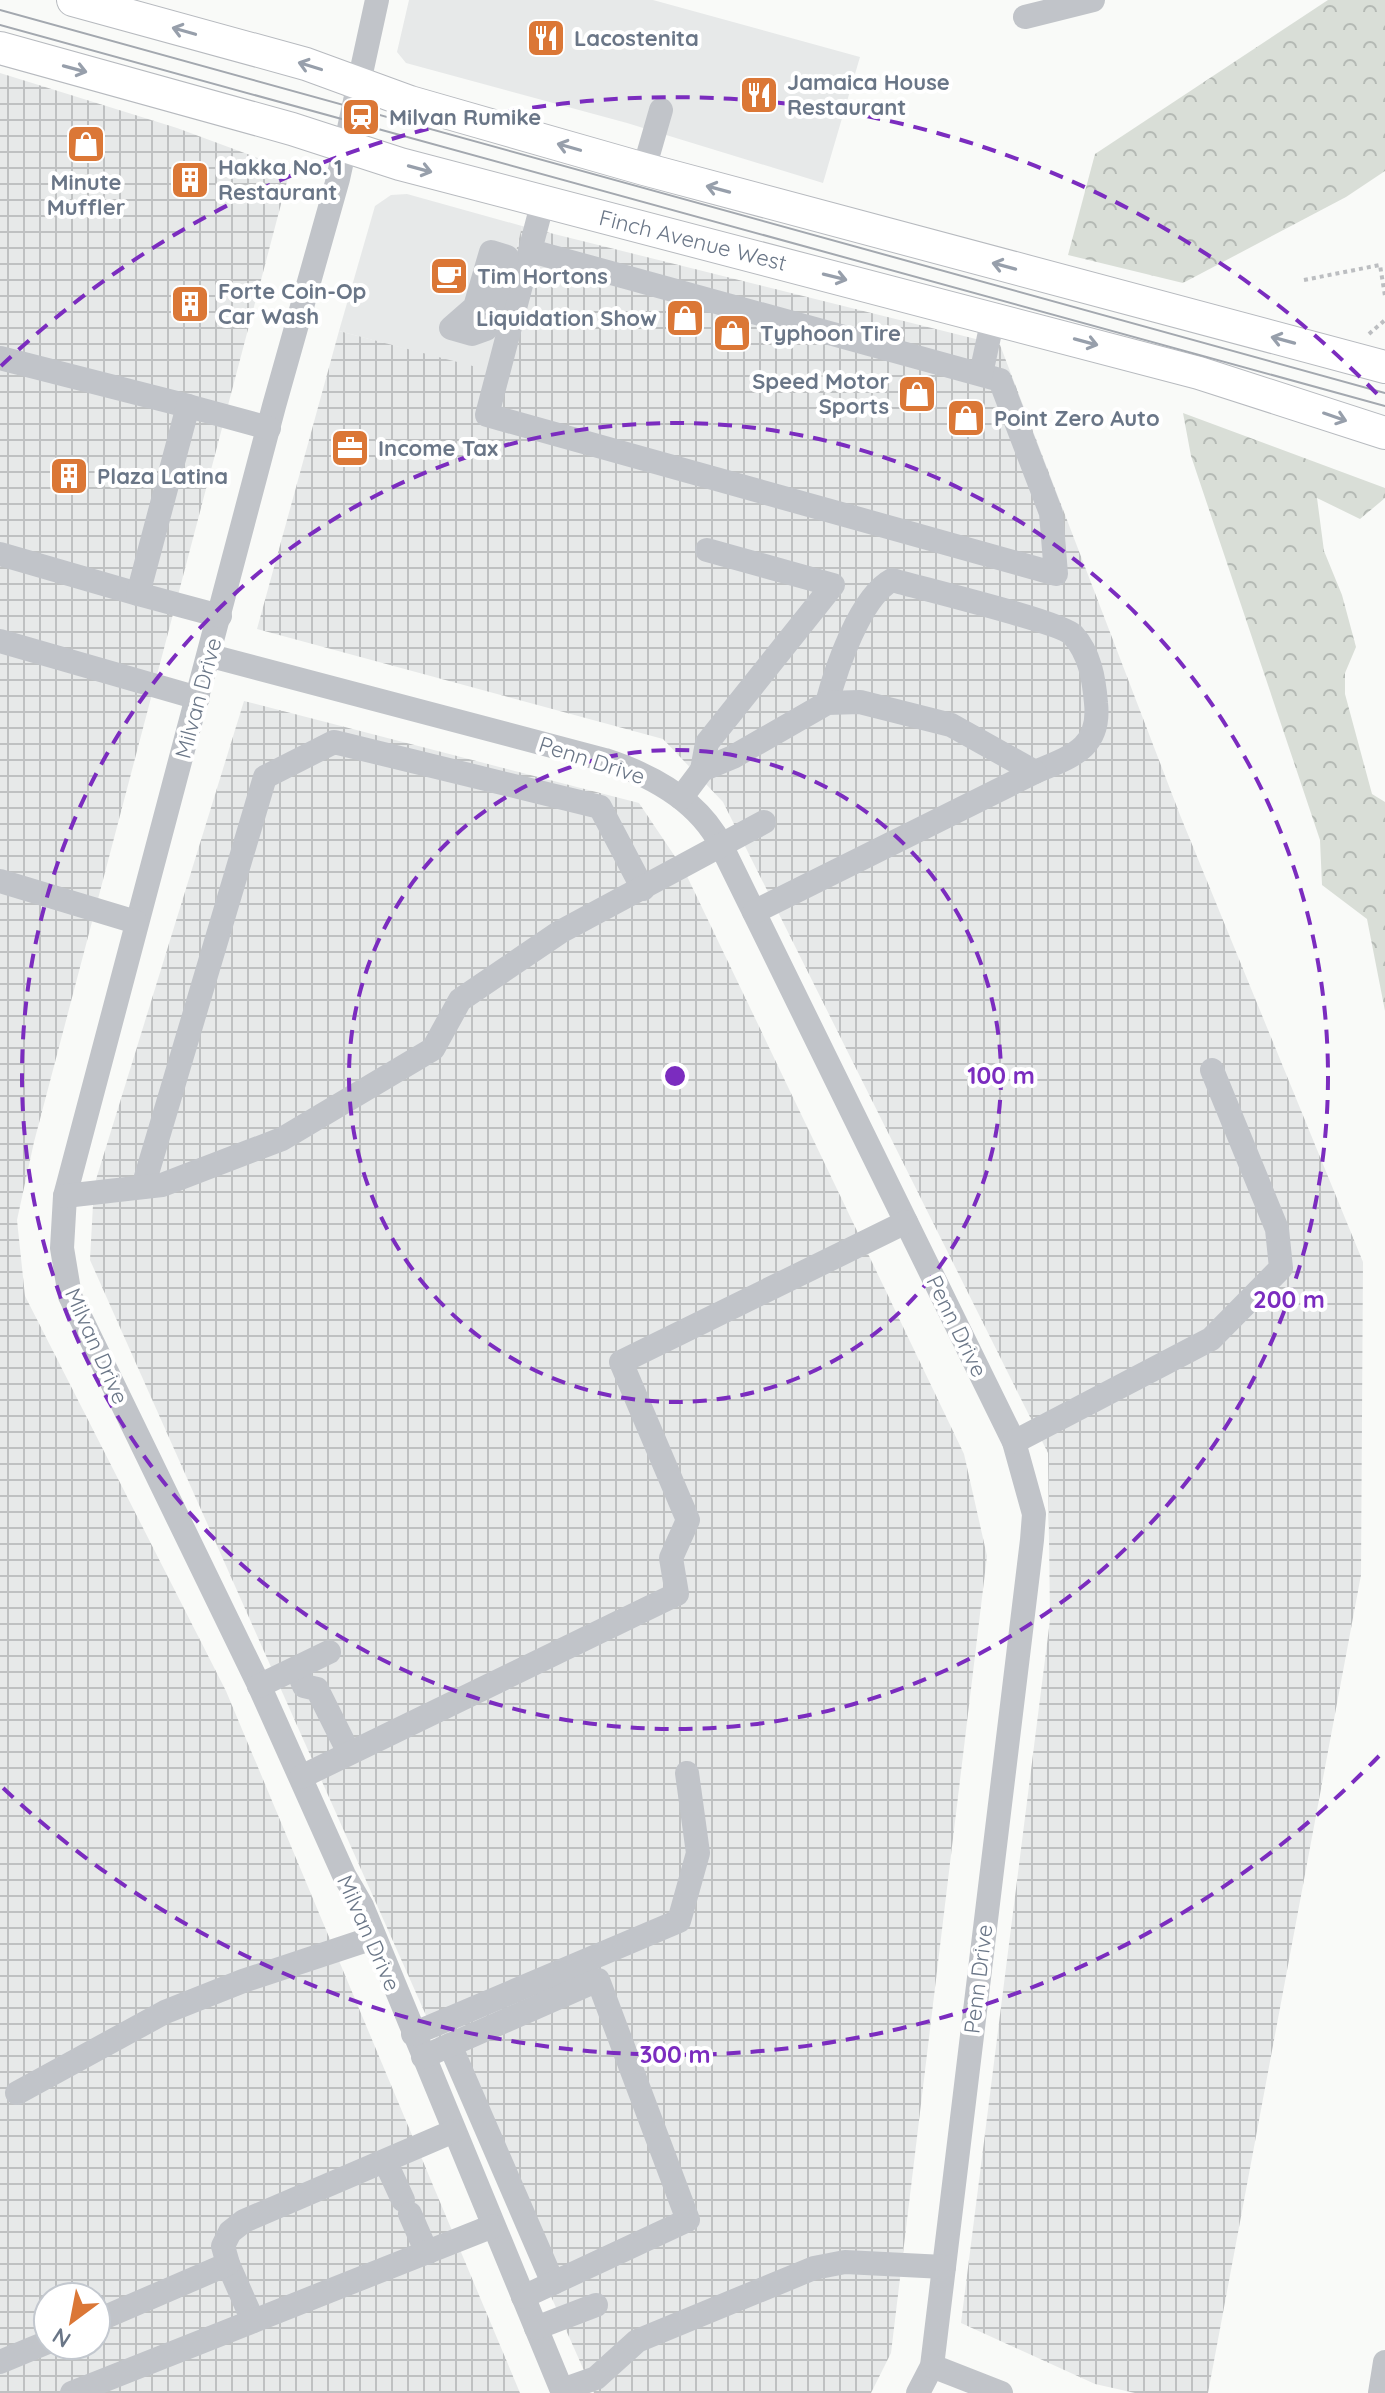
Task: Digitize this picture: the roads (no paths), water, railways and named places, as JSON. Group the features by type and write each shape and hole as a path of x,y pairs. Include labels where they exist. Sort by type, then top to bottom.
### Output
{"main road":[{"path":"73,0 644,169 1385,367"},
{"name":"Finch Avenue West","path":"0,48 543,201 1227,381 1385,433"}],"street":[{"name":"Milvan Drive","path":"377,0 346,146 65,1196 62,1248 70,1296 259,1686 344,1875 362,1906 563,2392"},
{"path":"1025,17 1093,0"},
{"path":"644,169 661,110"},
{"path":"531,251 1000,380 1051,513 1056,574 487,415 543,201"},
{"path":"451,328 475,307 491,252"},
{"path":"981,374 993,318"},
{"path":"0,358 269,428"},
{"path":"138,594 188,406"},
{"path":"681,798 702,770 707,743 833,585 707,550"},
{"path":"0,554 220,616"},
{"path":"754,912 1081,752 1093,733 1097,713 1093,670 1072,633 892,580 883,585 865,610 841,657 827,703"},
{"path":"0,641 198,698"},
{"name":"Penn Drive","path":"211,656 605,760 640,771 681,798 714,831 1014,1442 1034,1514 1032,1540 932,2366 918,2393"},
{"path":"702,770 733,757 827,703 860,702 951,725 1035,772"},
{"path":"143,1187 265,777 334,742 600,807 643,889"},
{"path":"65,1196 162,1185 282,1139 433,1049 460,1000 560,932 764,822"},
{"path":"0,881 136,922"},
{"path":"1014,1442 1211,1339 1281,1268 1277,1229 1212,1070"},
{"path":"301,1777 677,1594 671,1558 688,1520 621,1362 906,1222"},
{"path":"259,1686 329,1652"},
{"path":"297,1669 304,1686 317,1689 349,1753"},
{"path":"413,2034 679,1921 698,1853 687,1773"},
{"path":"17,2093 165,2012 243,1981 373,1938"},
{"path":"423,2057 598,1980 688,2220 523,2297"},
{"path":"450,2045 553,2283"},
{"path":"253,2321 223,2246 230,2232 244,2221 386,2163 454,2131"},
{"path":"471,2172 500,2160"},
{"path":"386,2163 427,2253"},
{"path":"72,2393 493,2226"},
{"path":"563,2392 599,2385 637,2341 814,2268 845,2262 944,2267"},
{"path":"112,2314 228,2264"},
{"path":"536,2328 596,2305"},
{"path":"0,2362 32,2349"},
{"path":"1380,2393 1385,2362"},
{"path":"932,2366 1001,2393"}],"tram line":[{"path":"0,10 1385,393"},
{"path":"0,25 1385,406"}],"place":[{"name":"Lacostenita","path":"546,38"},
{"name":"Jamaica House Restaurant","path":"759,95"},
{"name":"Milvan Rumike","path":"361,117"},
{"name":"Minute Muffler","path":"86,144"},
{"name":"Hakka No. 1 Restaurant","path":"190,180"},
{"name":"Tim Hortons","path":"449,276"},
{"name":"Forte Coin-Op Car Wash","path":"190,304"},
{"name":"Liquidation Show","path":"685,318"},
{"name":"Typhoon Tire","path":"732,333"},
{"name":"Speed Motor Sports","path":"917,394"},
{"name":"Point Zero Auto","path":"966,418"},
{"name":"Income Tax","path":"350,448"},
{"name":"Plaza Latina","path":"69,476"}]}
